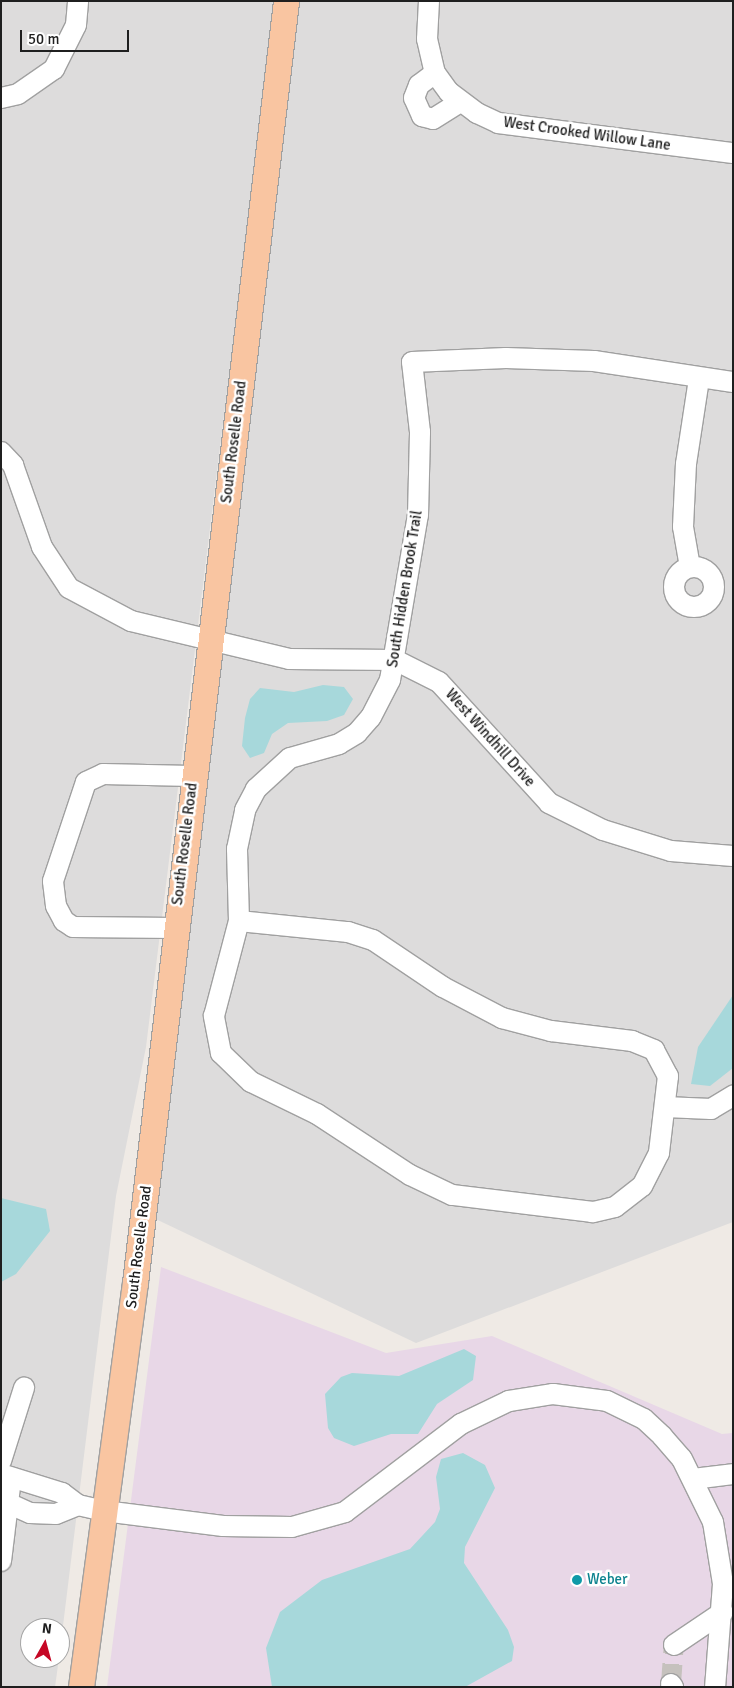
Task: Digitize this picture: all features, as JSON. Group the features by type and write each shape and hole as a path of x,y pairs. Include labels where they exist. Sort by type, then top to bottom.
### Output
{"main road":[{"name":"South Roselle Road","path":"81,1687 175,928 286,1"}],"street":[{"path":"1,98 41,81 66,51 76,25 78,1"},
{"path":"429,1 427,39 435,73 455,97 433,119 422,116 414,98 419,86 435,73"},
{"name":"West Crooked Willow Lane","path":"455,97 498,123 733,153"},
{"name":"South Hidden Brook Trail","path":"239,921 348,932 373,940 443,987 502,1018 551,1031 644,1044 663,1062 668,1076 665,1107 652,1169 642,1186 615,1207 572,1212 474,1199 437,1189 317,1114 251,1082 221,1053 214,1016 239,921 237,849 245,810 256,789 290,758 339,744 357,733 382,699 395,660 418,515 420,432 412,362 506,358 594,361 699,379"},
{"path":"690,567 683,527 686,464 699,379 733,382"},
{"name":"West Windhill Drive","path":"1,452 13,465 42,547 69,588 131,621 289,659 395,660 439,682 549,803 603,830 671,850 733,856"},
{"path":"175,928 73,927 64,921 56,906 53,881 86,782 103,774 192,776"},
{"path":"665,1107 711,1109 733,1096"},
{"path":"1,1562 6,1476 62,1493 78,1505 104,1511 257,1529 319,1522 368,1496 461,1424 509,1401 553,1394 607,1402 644,1419 682,1459 693,1479 720,1550 723,1612 716,1687"},
{"path":"1,1460 13,1399"},
{"path":"693,1479 733,1474"},
{"path":"5,1501 30,1513 56,1514 78,1505"},
{"path":"674,1645 723,1612"}],"shaded area":[{"path":"1,1 275,1 146,1047 116,1196 64,1618 20,1618 20,1668 58,1668 55,1687 1,1687"},
{"path":"286,1 733,1 733,1222 416,1343 143,1213"},
{"path":"161,1267 386,1353 492,1336 722,1434 733,1433 733,1687 107,1687"}],"water":[{"path":"323,685 344,687 353,699 344,715 327,721 288,723 272,734 264,753 250,758 242,746 245,718 250,699 260,688 294,692"},
{"path":"733,995 733,1068 710,1086 691,1084 698,1047"},
{"path":"1,1198 46,1209 50,1231 16,1274 1,1282"},
{"path":"464,1349 476,1356 473,1380 437,1404 418,1434 391,1434 354,1446 334,1438 328,1428 325,1394 341,1377 352,1373 399,1376"},
{"path":"463,1453 485,1465 495,1488 465,1547 464,1563 508,1630 514,1647 512,1661 465,1687 272,1687 266,1648 280,1612 322,1580 410,1549 435,1522 440,1509 436,1477 441,1459"}],"tunnel":[{"path":"671,1684 674,1645"}],"place":[{"name":"Weber","path":"577,1580"}]}
